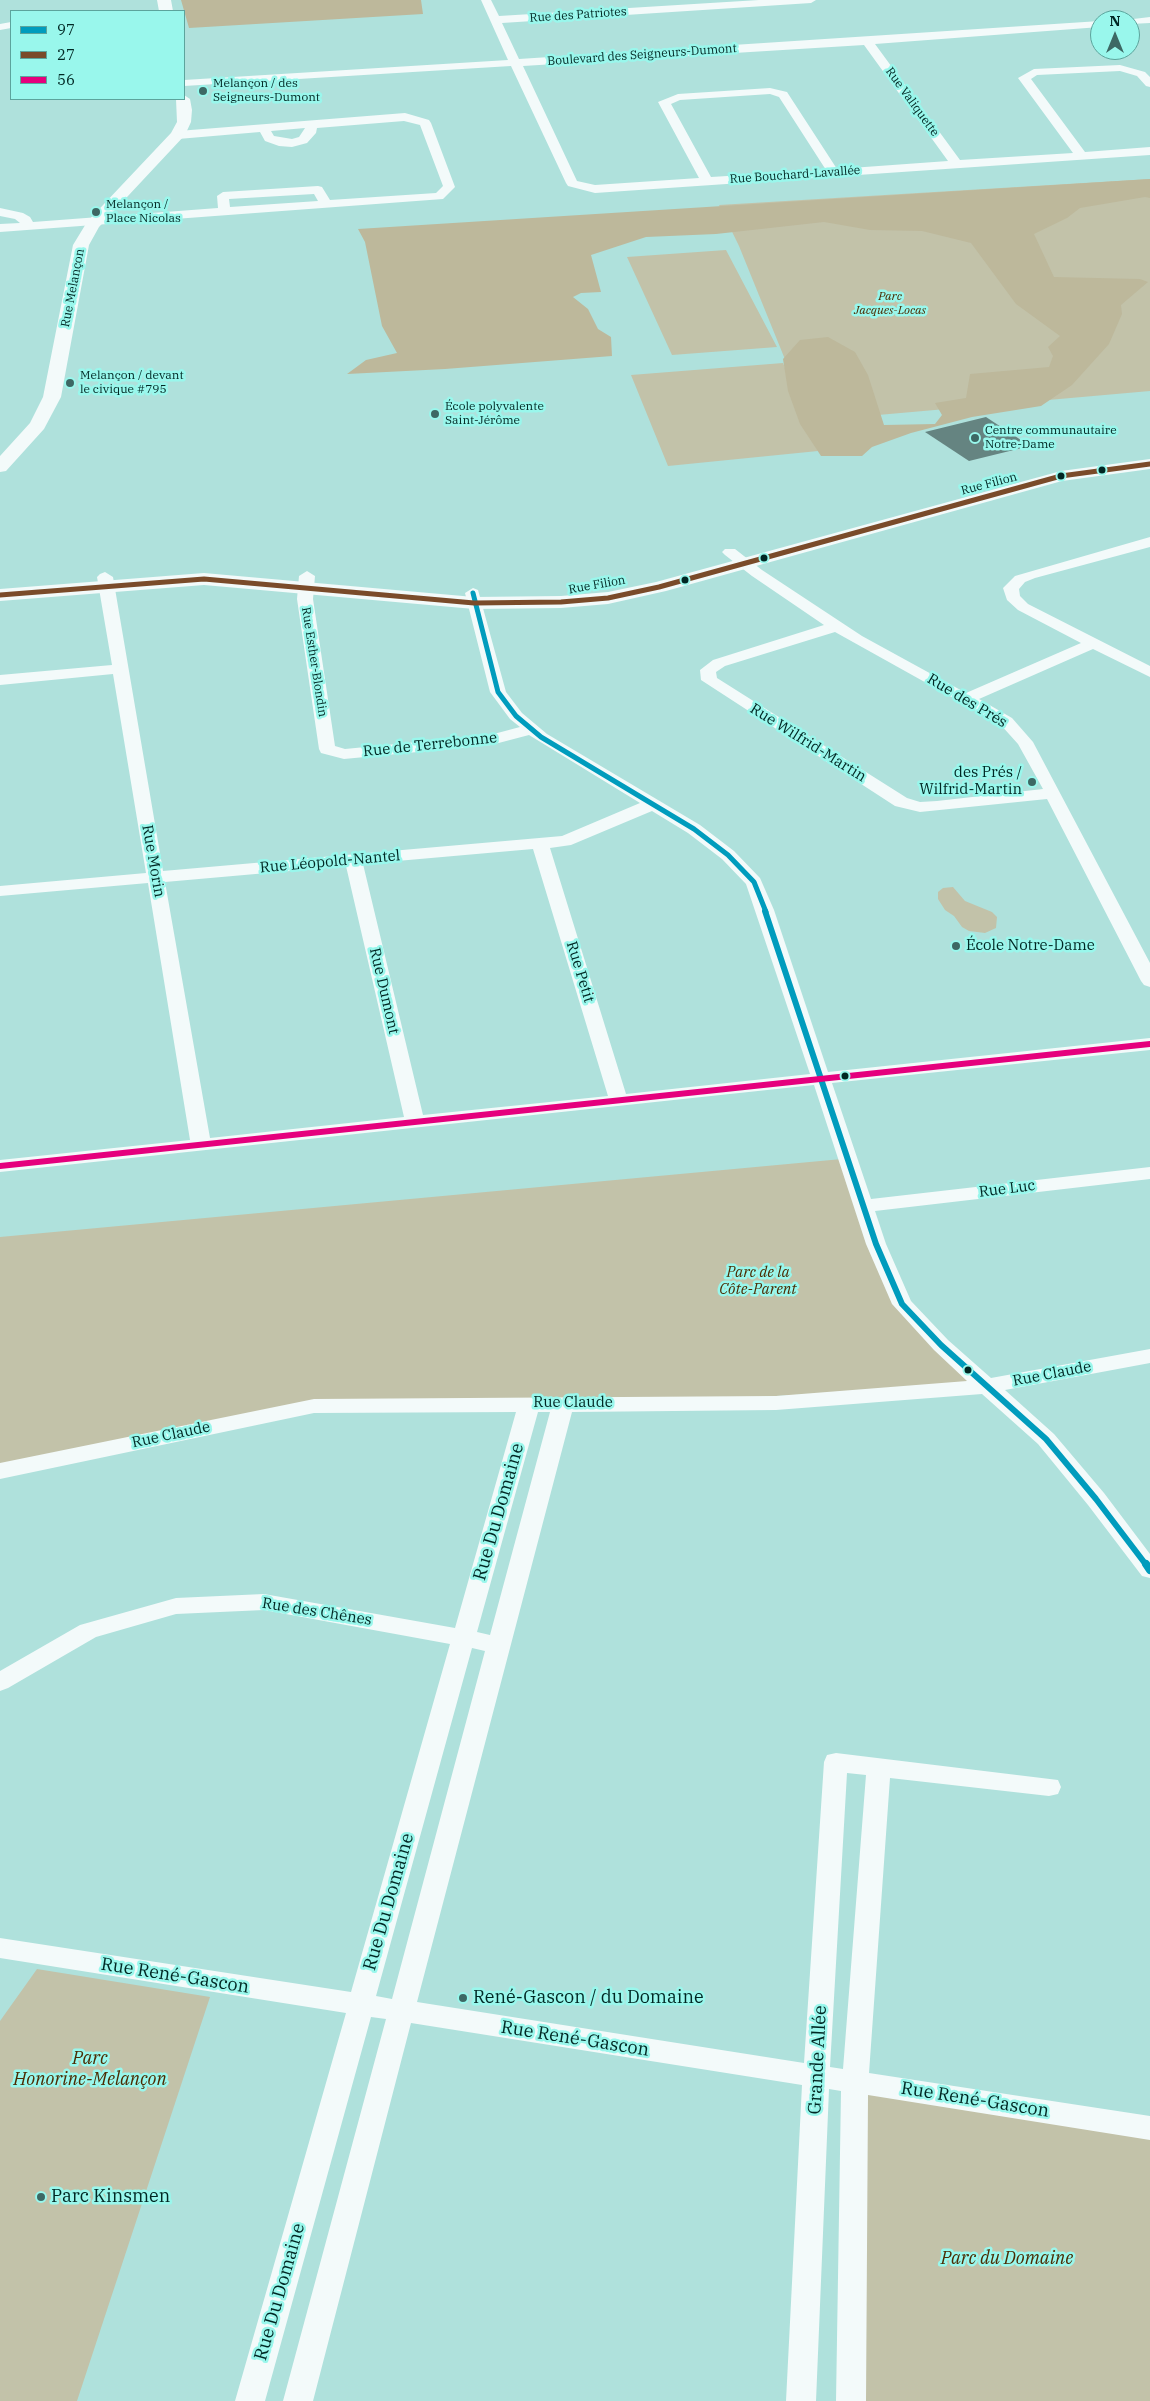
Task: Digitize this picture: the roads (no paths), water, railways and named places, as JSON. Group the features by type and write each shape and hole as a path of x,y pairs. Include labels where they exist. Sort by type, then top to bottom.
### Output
{"street":[{"name":"Rue Bouchard-Lavallée","path":"486,0 572,183 594,189 1150,151"},
{"name":"Rue des Patriotes","path":"494,20 810,0"},
{"name":"Boulevard des Seigneurs-Dumont","path":"185,83 868,41 1090,25"},
{"name":"Rue Valiquette","path":"868,41 956,164"},
{"path":"1082,156 1024,78 1034,72 1120,68 1141,74 1150,84"},
{"path":"707,181 664,102 678,97 770,91 782,94 834,172"},
{"name":"Rue Melançon","path":"0,467 38,425 52,397 81,245 96,221 178,135 184,122 183,100"},
{"path":"0,228 224,212 223,196 318,190 326,204 439,196 449,187 425,124 405,117 178,135"},
{"path":"0,212 19,216 26,220 27,227"},
{"name":"Rue Filion","path":"0,585 204,579 306,581 474,598 561,602 737,558 1072,468 1150,452"},
{"name":"Rue Filion","path":"1072,468 1150,464"},
{"path":"1150,542 1030,575 1020,580 1011,588 1012,596 1023,607 1150,672"},
{"name":"Rue des Prés","path":"737,558 837,626 1006,721 1024,742 1053,793 1150,981"},
{"name":"Rue Esther-Blondin","path":"306,581 304,598 327,749"},
{"name":"Rue Filion","path":"0,595 106,582"},
{"name":"Rue Morin","path":"106,582 201,1145"},
{"path":"474,598 498,692 516,716 532,729 694,829 728,855 754,882 822,1079 876,1244 902,1304 941,1345 1046,1439 1096,1499 1150,1570"},
{"name":"Rue Wilfrid-Martin","path":"837,626 719,662 708,670 709,680 902,802 920,807 937,806 1053,793"},
{"path":"966,699 1094,643"},
{"path":"0,680 121,670"},
{"name":"Rue de Terrebonne","path":"327,749 344,754 432,746 491,740 532,729"},
{"name":"Rue Léopold-Nantel","path":"0,891 566,841 653,804"},
{"name":"Rue Petit","path":"540,843 619,1101"},
{"name":"Rue Dumont","path":"353,860 415,1122"},
{"path":"0,1166 1150,1044"},
{"name":"Rue Luc","path":"864,1206 1150,1173"},
{"name":"Rue Claude","path":"0,1471 314,1406 776,1403 989,1386 1150,1356"},
{"name":"Rue Du Domaine","path":"298,2401 563,1403"},
{"name":"Rue Du Domaine","path":"250,2401 529,1404"},
{"name":"Rue des Chênes","path":"0,1682 88,1631 176,1606 264,1602 498,1645"},
{"name":"Grande Allée","path":"801,2401 816,2076 836,1762 1049,1787"},
{"path":"851,2401 855,2081 879,1767"},
{"name":"Rue René-Gascon","path":"0,1948 360,2006 1150,2128"}],"place":[{"name":"Melançon / des Seigneurs-Dumont","path":"203,91"},
{"name":"Melançon / Place Nicolas","path":"96,212"},
{"name":"Melançon / devant le civique #795","path":"70,383"},
{"name":"École polyvalente Saint-Jérôme","path":"435,414"},
{"name":"Centre communautaire Notre-Dame","path":"975,438"},
{"name":"des Prés / Wilfrid-Martin","path":"1032,782"},
{"name":"École Notre-Dame","path":"956,946"},
{"name":"René-Gascon / du Domaine","path":"463,1998"},
{"name":"Parc Kinsmen","path":"41,2197"}],"park label":[{"name":"Parc Jacques-Locas","path":"890,304"},
{"name":"Parc de la Côte-Parent","path":"758,1282"},
{"name":"Parc Honorine-Melançon","path":"90,2069"},
{"name":"Parc du Domaine","path":"1007,2259"}]}
